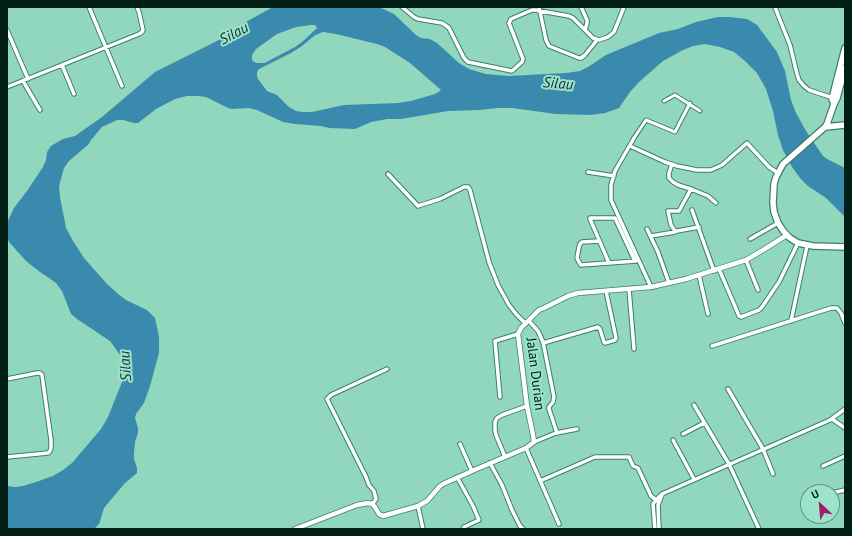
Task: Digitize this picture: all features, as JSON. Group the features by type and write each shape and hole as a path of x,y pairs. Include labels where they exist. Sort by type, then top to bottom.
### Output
{"main road":[{"path":"845,48 844,70 835,98 832,101 834,104 831,115 825,127 783,164 774,184 773,203 774,212 778,223 787,234 798,243 807,246 845,247"},
{"path":"825,127 845,125"}],"street":[{"path":"89,7 122,86"},
{"path":"7,87 139,34 142,32 140,15 137,7"},
{"path":"402,7 418,19 442,23 449,28 464,58 468,62 511,70 514,70 523,59 509,23 510,20 532,10 540,9 571,17 597,40 612,35 624,7"},
{"path":"581,7 587,20 585,30"},
{"path":"775,7 790,45 799,80 809,90 835,98"},
{"path":"540,9 548,46 582,58 597,40"},
{"path":"7,30 28,79"},
{"path":"62,65 74,94"},
{"path":"23,81 40,110"},
{"path":"664,101 675,95 700,110"},
{"path":"637,261 611,200 611,185 614,176 634,138 646,120 675,132 690,103"},
{"path":"630,146 665,162 697,170 711,170 722,165 747,143 769,167 778,173"},
{"path":"672,164 669,178 673,182 707,195 716,203"},
{"path":"588,172 614,176"},
{"path":"388,174 418,206 440,199 464,187 468,187 470,190 489,262 498,285 509,305 516,314 538,331 543,343 554,397 549,409 557,433"},
{"path":"677,231 673,229 671,225 668,211 679,211 692,189"},
{"path":"692,210 717,270 739,316 742,317 759,310 762,307 779,282 798,243"},
{"path":"609,263 590,219 615,218 651,287"},
{"path":"750,239 778,223"},
{"path":"651,236 699,227"},
{"path":"647,228 669,283"},
{"name":"Jalan Durian","path":"534,442 527,406 518,334 521,328 539,310 568,296 578,293 651,287 717,270 746,260 787,234"},
{"path":"600,241 582,242 580,244 577,258 581,265 637,261"},
{"path":"791,321 807,246"},
{"path":"746,260 758,290"},
{"path":"699,275 708,314"},
{"path":"629,289 634,349"},
{"path":"543,343 598,327 605,343 615,340 616,338 606,291"},
{"path":"712,346 834,307 839,310 845,323"},
{"path":"500,396 495,341 518,334"},
{"path":"372,504 376,499 374,491 369,485 327,399 331,395 387,369"},
{"path":"7,379 37,373 42,375 51,448 48,453 7,457"},
{"path":"728,389 763,449 773,474"},
{"path":"694,405 729,464 759,529"},
{"path":"505,456 496,435 495,422 497,418 502,415 527,406"},
{"path":"654,529 654,502 657,501 662,494 832,419 845,409"},
{"path":"832,419 845,428"},
{"path":"683,434 704,423"},
{"path":"295,529 305,527 351,506 368,503 372,504 379,514 383,516 418,506 427,501 440,486 457,477 526,448 534,442 557,433 577,429"},
{"path":"673,440 694,479"},
{"path":"460,444 472,471"},
{"path":"526,448 559,524"},
{"path":"823,466 845,456"},
{"path":"540,481 595,457 630,458 633,466 638,468 650,494 657,501 660,529"},
{"path":"490,463 502,485 512,510 523,529"},
{"path":"457,477 479,520 464,527 463,529"},
{"path":"418,506 423,529"}],"water":[{"name":"Silau","path":"273,7 379,7 394,14 416,35 421,38 430,39 437,43 459,63 469,69 486,74 508,76 580,71 606,55 659,33 718,17 747,19 757,25 777,52 785,71 791,100 806,131 823,156 845,168 845,217 826,198 808,186 792,167 783,150 778,135 773,111 766,89 757,73 734,52 705,44 693,46 683,50 663,61 639,82 619,108 605,113 590,115 556,114 512,108 498,108 448,111 401,119 387,119 371,122 355,129 329,128 283,122 257,110 249,108 232,109 206,97 187,96 175,99 156,109 138,123 117,120 102,127 88,145 69,161 64,168 59,186 66,228 84,258 118,294 126,300 147,310 155,318 159,337 159,353 144,403 136,414 135,418 138,428 134,453 137,473 125,483 104,508 99,524 94,529 7,529 7,486 23,486 39,481 53,476 72,463 101,429 108,417 122,382 126,365 110,341 71,314 62,291 56,283 26,261 9,242 7,237 7,223 14,208 43,167 47,152 51,146 63,139 75,136 102,117 155,72 223,38 244,23","holes":["315,25 317,28 295,47 265,63 257,63 252,60 252,55 256,49 277,34 296,27","323,32 385,47 410,63 441,90 435,94 398,103 344,105 312,112 296,111 289,107 277,95 267,91 258,79 258,70 291,53 314,36"]}]}
